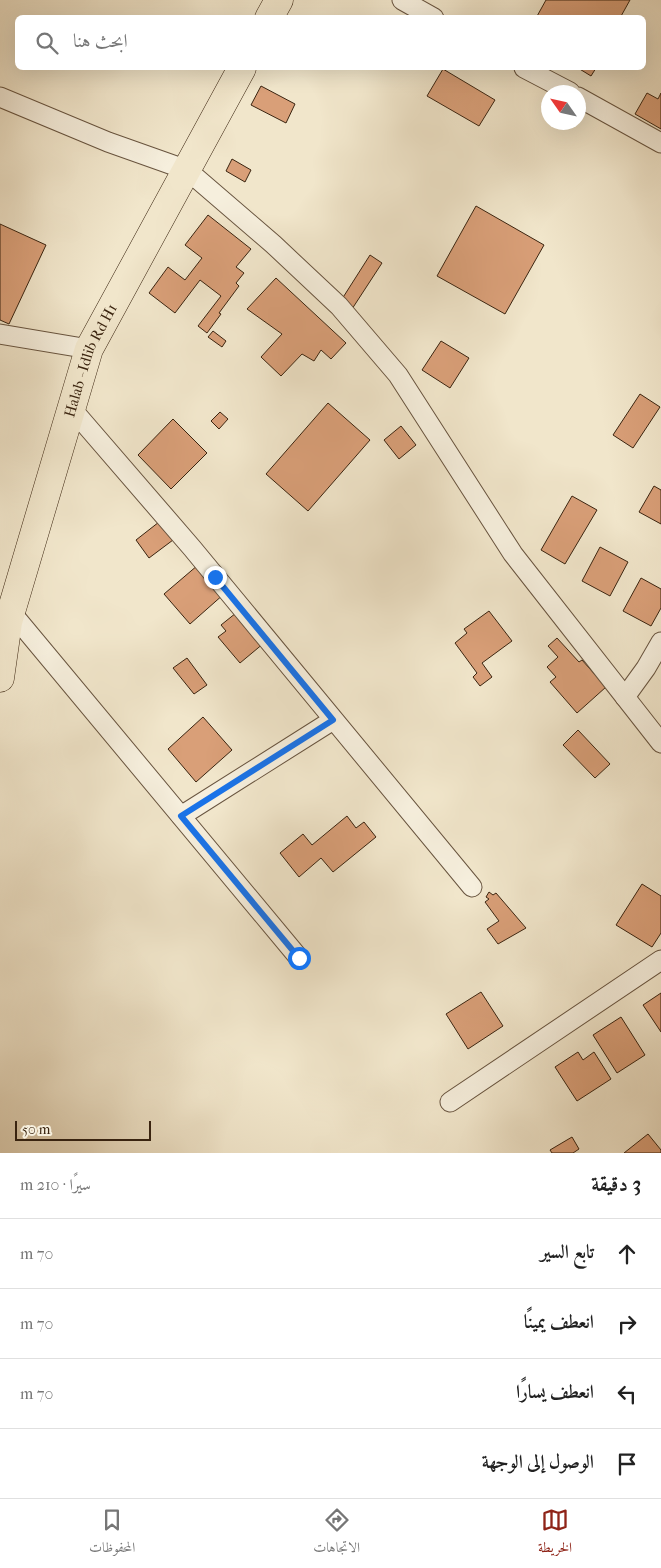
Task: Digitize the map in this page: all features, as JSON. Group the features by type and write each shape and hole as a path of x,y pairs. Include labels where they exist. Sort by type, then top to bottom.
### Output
{"highway":[{"path":"271,15 279,0"},
{"name":"Halab - Idlib Rd H1","path":"0,678 8,622 89,350 241,70"}],"street":[{"path":"402,0 429,15"},
{"path":"528,70 557,85"},
{"path":"0,97 108,142 187,170 273,244 339,306 398,375 513,554 661,743"},
{"path":"586,101 661,143"},
{"path":"0,334 89,350"},
{"path":"72,409 192,548 472,887"},
{"path":"11,612 299,958"},
{"path":"625,697 646,668 661,642"},
{"path":"181,816 333,720"},
{"path":"450,1102 661,960"}],"building":[{"path":"546,0 630,0 622,15 538,15"},
{"path":"442,70 445,70 495,100 479,126 427,96"},
{"path":"581,70 595,70 591,76"},
{"path":"261,86 295,104 286,123 251,105"},
{"path":"647,93 658,99 661,93 661,129 635,114"},
{"path":"232,159 251,170 245,182 226,171"},
{"path":"476,206 544,245 505,314 437,276"},
{"path":"208,215 251,249 236,267 244,273 236,283 239,286 207,333 198,326 221,296 200,280 175,313 149,293 168,267 185,280 202,258 185,245"},
{"path":"0,224 46,245 9,324 0,320"},
{"path":"370,255 382,263 352,309 342,299"},
{"path":"276,278 346,343 331,359 321,350 314,361 302,354 281,376 261,357 282,334 247,309"},
{"path":"213,331 226,341 222,347 208,337"},
{"path":"441,341 469,358 450,388 422,370"},
{"path":"640,394 660,407 633,448 613,435"},
{"path":"328,403 370,440 308,511 266,474"},
{"path":"220,412 228,419 219,429 211,421"},
{"path":"173,419 207,453 171,489 138,455"},
{"path":"401,426 416,445 399,459 384,440"},
{"path":"654,486 661,490 661,524 639,512"},
{"path":"572,496 597,510 565,564 541,550"},
{"path":"159,522 173,540 149,558 136,540"},
{"path":"600,547 628,562 610,596 582,581"},
{"path":"198,565 224,594 190,624 164,594"},
{"path":"641,578 661,589 661,608 651,626 623,611"},
{"path":"489,611 512,641 482,663 492,677 480,686 473,677 477,673 455,643 467,633 464,629"},
{"path":"236,613 264,643 240,663 218,637 226,631 221,625"},
{"path":"557,638 579,662 582,660 606,687 577,713 550,682 556,677 547,667 558,657 548,646"},
{"path":"187,658 207,685 194,694 173,668"},
{"path":"203,717 232,750 196,782 168,749"},
{"path":"578,730 610,764 595,778 563,745"},
{"path":"347,816 356,828 364,822 376,837 333,872 321,858 299,877 280,853 303,834 312,845"},
{"path":"642,884 661,896 661,933 652,947 616,925"},
{"path":"489,892 493,895 496,893 526,928 498,944 487,929 499,921 485,902 489,899 486,897"},
{"path":"481,992 503,1026 468,1049 446,1014"},
{"path":"661,993 661,1032 643,1005"},
{"path":"621,1017 645,1055 617,1073 593,1035"},
{"path":"578,1052 583,1060 594,1052 611,1079 577,1101 555,1067"},
{"path":"648,1134 661,1150 661,1153 624,1153"},
{"path":"572,1137 579,1149 573,1153 552,1153 550,1150"}],"route":[{"path":"215,577 333,720 181,816 299,958"}]}
